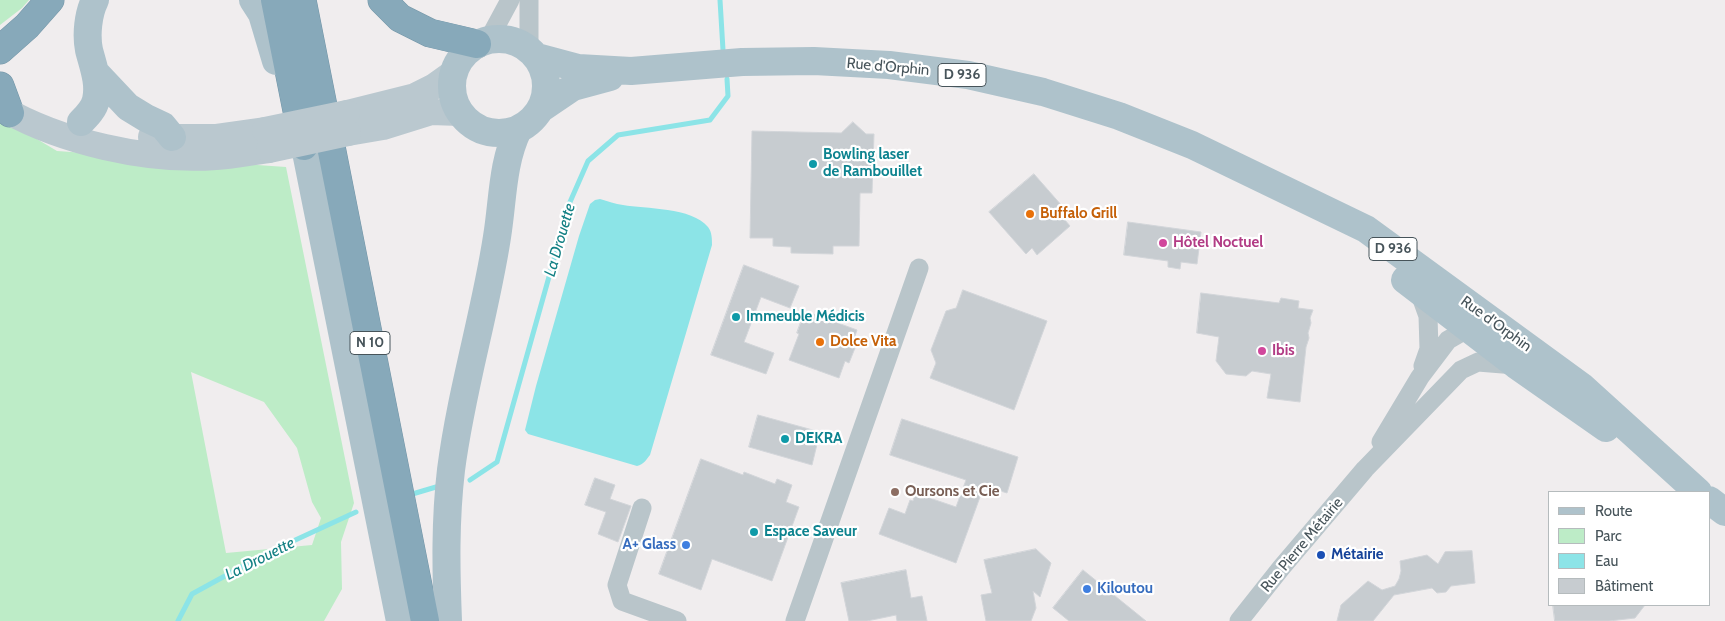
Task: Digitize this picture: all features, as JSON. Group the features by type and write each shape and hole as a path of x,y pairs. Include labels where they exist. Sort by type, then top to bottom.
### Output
{"highway":[{"path":"0,52 50,0"},
{"name":"N 10","path":"275,0 306,152"},
{"name":"N 10","path":"302,0 425,621"},
{"path":"382,0 400,18 430,33 483,42"},
{"path":"0,87 5,110"}],"main road":[{"path":"71,128 90,113 96,101 96,72 89,48 88,28 95,0"},
{"path":"254,0 262,14 274,49 291,136 306,152"},
{"path":"501,38 512,40 533,53 543,66 546,76 547,93 542,108 532,121 518,130 490,133 476,128 467,121 453,99 452,86 454,72 463,56 483,42 501,38"},
{"name":"Rue d'Orphin","path":"533,53 578,68 631,71 742,62 814,61 890,65 968,76 1043,92 1119,116 1192,145 1366,229 1581,386 1697,491"},
{"name":"Rue d'Orphin","path":"542,108 573,87 631,71"},
{"path":"96,72 128,107 163,126 172,138"},
{"path":"5,110 71,128 123,151 157,156 216,157 267,140 347,123 415,96 433,87 454,72"},
{"path":"0,87 55,113 71,128 158,138 215,137 267,140"},
{"path":"347,123 383,126 431,112 460,112"},
{"path":"448,621 446,555 452,468 498,236 506,164 511,144 518,130"},
{"name":"N 10","path":"306,152 400,621"},
{"name":"Rue d'Orphin","path":"1274,186 1419,290 1516,365 1697,491"},
{"path":"1710,501 1725,512"}],"street":[{"path":"483,42 510,0"},
{"path":"529,0 533,53"},
{"path":"796,621 919,268"},
{"name":"Rue Pierre Métairie","path":"1419,290 1428,316 1428,349 1420,377"},
{"path":"1468,329 1503,329"},
{"name":"Rue Pierre Métairie","path":"1365,469 1420,377 1448,340 1468,329"},
{"name":"Rue Pierre Métairie","path":"1239,621 1365,469 1461,370 1478,362 1516,365"},
{"path":"642,508 617,585 622,601 649,616 677,621"}],"green space":[{"path":"0,0 29,0 0,25"},
{"path":"0,117 57,151 286,167 354,503 341,542 342,589 324,621 0,621","holes":["191,372 264,402 297,448 312,502 321,518 312,545 226,553"]}],"water":[{"path":"600,199 620,205 680,212 701,220 708,227 712,236 712,245 650,455 643,463 637,466 528,434 525,430 579,236 590,204"}],"building":[{"path":"853,122 866,134 874,134 872,193 860,193 859,246 833,246 833,254 791,253 791,247 773,246 773,238 750,238 752,131 841,133"},
{"name":"Buffalo Grill","path":"1034,174 1070,215 1065,220 1070,226 1037,255 1032,248 1026,254 989,212"},
{"name":"Hôtel Noctuel","path":"1128,222 1201,232 1197,264 1181,262 1180,269 1168,267 1168,261 1124,255"},
{"name":"Immeuble Médicis","path":"744,265 799,286 790,308 761,297 744,342 774,353 766,374 711,355"},
{"path":"963,290 1047,321 1014,410 930,378 936,363 931,350 946,311 956,308"},
{"name":"Ibis","path":"1201,293 1279,303 1281,298 1299,301 1298,308 1313,310 1310,318 1311,323 1306,347 1300,402 1267,398 1271,374 1252,371 1246,376 1226,374 1216,361 1219,337 1197,333"},
{"path":"805,311 857,330 851,347 855,348 849,363 845,361 839,378 789,360"},
{"name":"DEKRA","path":"758,415 820,432 812,465 749,447"},
{"path":"902,419 1018,457 1007,493 984,486 956,563 879,534 889,508 905,514 910,500 913,501 915,493 956,507 966,480 890,455"},
{"path":"701,459 743,475 744,472 775,484 777,479 792,485 786,502 799,507 772,581 712,559 701,590 659,574"},
{"path":"595,478 615,485 610,499 631,506 618,542 598,534 606,512 585,505"},
{"path":"1036,549 1051,563 1040,597 1033,591 1036,608 1031,621 986,621 981,595 992,593 984,560"},
{"path":"1472,551 1475,583 1451,586 1446,592 1437,593 1432,588 1394,595 1373,621 1337,621 1341,605 1368,581 1382,590 1395,586 1401,571 1400,561 1427,555 1438,564 1445,552"},
{"path":"906,570 911,598 922,596 927,621 897,621 896,615 867,621 849,621 841,583"},
{"name":"Kiloutou","path":"1083,570 1146,621 1069,621 1053,608"},
{"path":"1553,606 1644,606 1635,618 1609,621 1555,621"}],"waterway":[{"name":"La Drouette","path":"720,0 723,50"},
{"name":"La Drouette","path":"470,480 497,462 570,202 588,161 618,135 710,120 728,96 727,79"},
{"name":"La Drouette","path":"409,495 436,487"},
{"name":"La Drouette","path":"178,621 192,594 265,554 356,512"}],"place":[{"name":"Bowling laser de Rambouillet","path":"813,164"},
{"name":"Buffalo Grill","path":"1030,214"},
{"name":"Hôtel Noctuel","path":"1163,243"},
{"name":"Immeuble Médicis","path":"736,317"},
{"name":"Dolce Vita","path":"820,342"},
{"name":"Ibis","path":"1262,351"},
{"name":"DEKRA","path":"785,439"},
{"name":"Oursons et Cie","path":"895,492"},
{"name":"Espace Saveur","path":"754,532"},
{"name":"A+ Glass","path":"686,545"},
{"name":"Métairie","path":"1321,555"},
{"name":"Kiloutou","path":"1087,589"}]}
